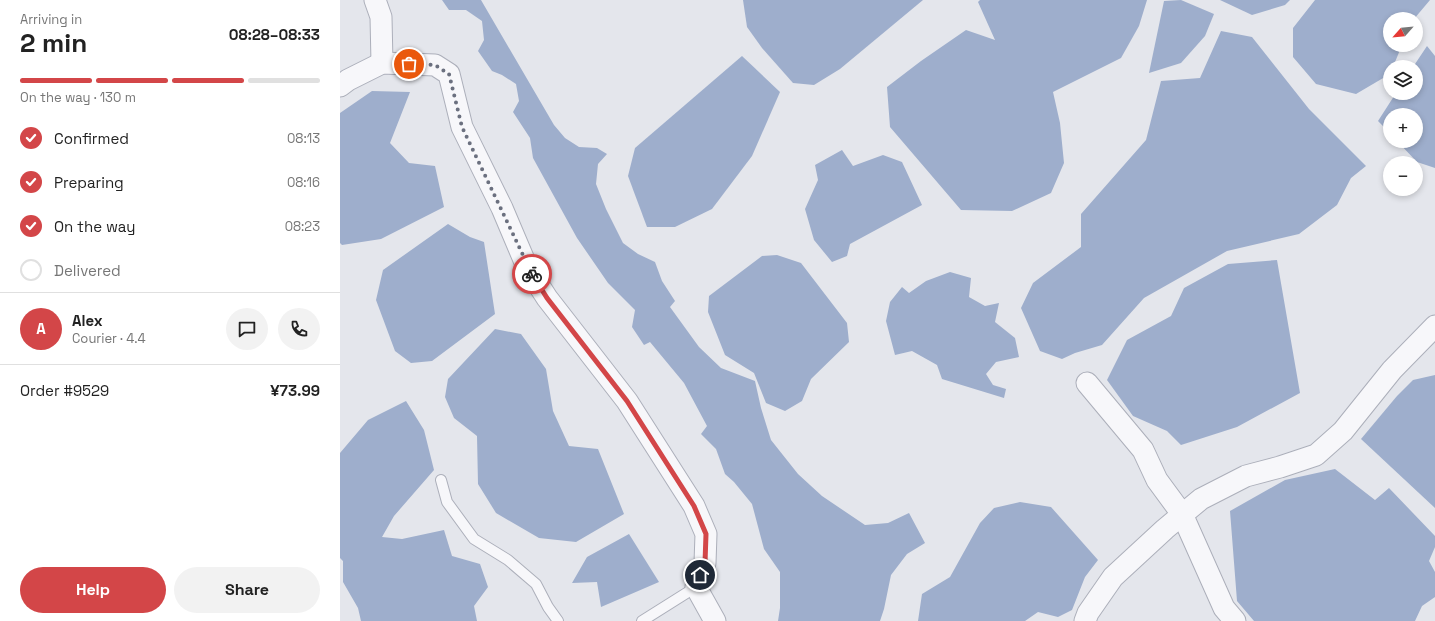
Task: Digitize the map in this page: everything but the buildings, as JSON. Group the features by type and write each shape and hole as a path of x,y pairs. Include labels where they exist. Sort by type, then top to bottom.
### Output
{"street":[{"path":"375,0 381,16 382,63"},
{"path":"340,86 348,80 382,63 435,65 449,74 462,127 502,208 528,266 547,298 627,401 694,506 706,534 705,563 696,587 715,621"},
{"path":"1085,621 1088,613 1113,578 1165,529 1201,499 1246,476 1316,455 1343,431 1392,370 1435,326"},
{"path":"1087,383 1143,450 1157,480 1182,514 1224,608 1235,621"}],"lane":[{"path":"442,480 447,502 474,540 508,560 536,584 548,607 558,621"},
{"path":"642,621 696,587"}],"water":[{"path":"442,0 481,0 554,125 565,138 579,147 597,148 607,154 598,164 596,184 606,209 623,243 638,254 655,262 662,281 675,301 670,307 699,347 721,368 755,381 761,408 771,440 798,474 822,496 865,525 888,523 909,513 925,543 907,554 891,575 880,621 778,621 780,608 780,572 764,549 752,504 734,482 725,474 716,449 701,434 707,426 684,383 650,342 644,345 632,327 635,310 608,283 577,238 533,158 530,138 513,112 519,101 516,84 502,75 492,71 478,51 484,40 482,21 466,10 449,10"},
{"path":"743,0 923,0 840,69 814,85 793,83 762,48 747,27"},
{"path":"980,0 1147,0 1139,26 1121,58 1053,92 1060,123 1064,163 1051,193 1012,211 961,210 890,127 887,87 966,30 995,40 978,2"},
{"path":"1181,0 1214,14 1205,36 1181,63 1149,73 1164,1"},
{"path":"1220,0 1290,0 1285,5 1252,15"},
{"path":"1315,0 1430,0 1420,12 1383,12 1383,52 1399,52 1396,60 1383,60 1383,78 1356,94 1316,84 1293,57 1293,28"},
{"path":"1221,31 1252,37 1309,109 1366,166 1351,178 1337,205 1299,234 1227,251 1144,298 1102,345 1075,353 1062,359 1040,351 1021,308 1033,283 1081,247 1081,214 1146,140 1161,81 1200,78"},
{"path":"1427,46 1435,56 1435,168 1423,164 1423,156 1411,156 1404,148 1423,148 1423,108 1386,108 1392,100 1423,100 1423,60 1418,60"},
{"path":"742,56 780,92 752,156 712,209 675,227 647,227 628,176 635,148"},
{"path":"372,91 410,92 390,143 409,163 435,166 444,207 381,239 342,245 340,243 340,113"},
{"path":"1383,113 1383,126 1378,121"},
{"path":"842,150 853,166 883,155 902,162 922,205 850,244 847,256 832,262 814,240 805,209 818,180 815,165"},
{"path":"448,224 470,237 484,242 495,314 432,361 411,363 395,351 376,300 383,270"},
{"path":"777,255 801,263 847,323 849,342 811,379 802,401 785,411 766,403 754,373 725,355 708,312 709,296 762,256"},
{"path":"1277,260 1300,393 1237,427 1181,445 1167,431 1133,416 1107,380 1127,340 1171,316 1184,288 1228,264"},
{"path":"950,272 971,278 969,297 985,306 999,303 995,322 1015,338 1019,357 996,362 986,374 993,385 1006,389 1004,398 942,379 937,365 912,351 895,355 886,321 890,302 902,287 909,293 926,281"},
{"path":"495,329 521,334 546,369 553,411 569,446 598,449 624,514 576,542 539,538 496,513 478,484 477,436 454,418 445,397 448,379"},
{"path":"1435,375 1435,508 1361,439 1397,396 1413,380"},
{"path":"406,401 424,430 434,470 394,516 382,537 402,539 444,530 452,556 480,564 488,587 474,606 477,621 361,621 358,608 343,582 343,561 340,558 340,453 368,420"},
{"path":"1335,469 1375,500 1389,488 1435,536 1435,547 1429,561 1435,572 1435,597 1422,606 1415,621 1254,621 1237,601 1230,511 1285,480"},
{"path":"1020,502 1051,507 1098,560 1085,577 1072,610 1058,617 1038,612 1025,621 918,621 922,594 950,577 980,523 994,508"},
{"path":"629,534 659,582 601,607 597,582 572,583 587,557"}],"way so far":[{"path":"409,64 435,65 449,74 462,127 502,208 532,274"}],"route":[{"path":"532,274 547,298 627,401 694,506 706,534 705,563 700,575"}]}
